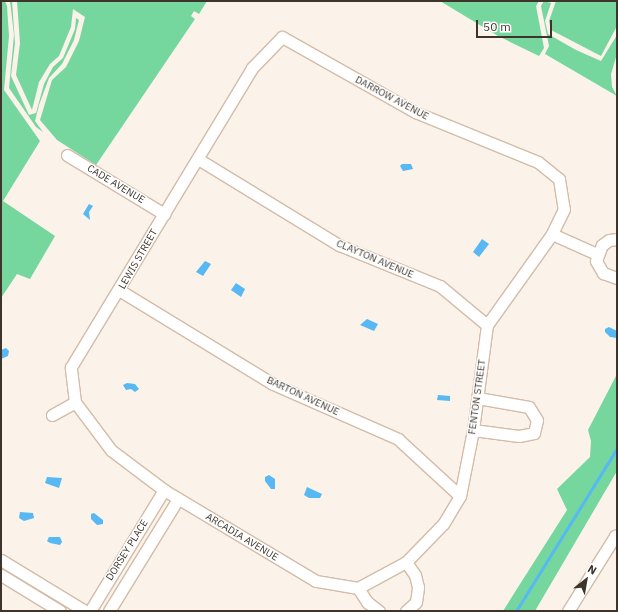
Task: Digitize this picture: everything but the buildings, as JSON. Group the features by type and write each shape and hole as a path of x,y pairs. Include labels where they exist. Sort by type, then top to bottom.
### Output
{"street":[{"name":"DARROW AVENUE","path":"252,68 282,33 415,112 538,162 559,179 564,209"},
{"name":"LEWIS STREET","path":"75,402 71,367 252,68"},
{"name":"CADE AVENUE","path":"67,155 164,214"},
{"name":"CLAYTON AVENUE","path":"198,159 339,245 440,286 487,325"},
{"name":"FENTON STREET","path":"358,588 406,562 443,524 460,496 473,430 487,325 552,234 564,209"},
{"path":"552,234 597,254"},
{"path":"617,239 603,244 597,254 598,268 603,273 617,278"},
{"name":"BARTON AVENUE","path":"119,290 274,384 398,439 460,496"},
{"path":"473,430 519,436 534,433 537,420 529,407 478,398"},
{"path":"52,415 75,402"},
{"name":"ARCADIA AVENUE","path":"75,402 111,450 164,490 316,581 358,588"},
{"name":"DORSEY PLACE","path":"90,611 164,490"},
{"name":"DORSEY PLACE","path":"109,611 178,498"},
{"path":"568,611 616,537"},
{"path":"1,560 85,611"},
{"path":"406,562 415,575 418,587 416,602 406,611"},
{"path":"1,575 60,611"},
{"path":"358,588 367,602 379,611"}],"green space":[{"path":"1,1 5,1 7,6 9,36 4,90 40,141 3,201 55,236 30,279 17,274 1,298"},
{"path":"10,1 12,1 15,43 11,76 29,115 36,113 44,84 53,67 63,58 75,29 76,18 79,20 74,40 62,64 49,78 39,105 35,121 43,132 36,127 9,88 14,35"},
{"path":"17,1 207,1 199,14 194,11 191,16 195,19 96,165 57,140 40,120 52,80 66,67 79,41 85,17 73,9 71,27 59,56 50,64 39,82 32,110 16,75 20,43"},
{"path":"440,1 539,1 536,6 544,48 539,56 498,36"},
{"path":"544,1 551,3 545,21 548,34 576,50 601,61 617,35 617,54 611,74 612,87 617,96 545,54 549,46 541,6"},
{"path":"556,1 617,1 617,26 601,56 551,30 549,21"},
{"path":"617,374 617,471 535,611 503,611 567,510 557,489 590,457 591,441 588,430"}],"water":[{"path":"402,164 411,164 413,169 403,171 400,166"},
{"path":"89,204 93,206 89,212 90,220 83,214"},
{"path":"482,239 489,244 479,257 473,252"},
{"path":"205,261 211,264 203,276 196,272"},
{"path":"236,283 245,289 241,297 231,290"},
{"path":"367,319 378,324 374,331 360,325"},
{"path":"609,327 617,331 617,338 610,337 605,332 605,329"},
{"path":"6,348 9,351 8,356 1,359 1,350"},
{"path":"127,383 135,384 139,389 135,392 131,389 126,390 123,385"},
{"path":"438,395 450,396 450,401 437,400"},
{"path":"269,475 275,479 275,489 271,489 265,481 265,477"},
{"path":"47,477 62,478 59,488 45,483"},
{"path":"307,487 322,494 320,498 309,498 304,495"},
{"path":"20,512 33,513 34,518 24,521 19,518"},
{"path":"94,513 103,520 103,524 97,525 91,519 91,514"},
{"path":"49,537 60,537 62,542 60,545 50,543 47,541"}],"waterway":[{"path":"516,611 617,448"}]}
